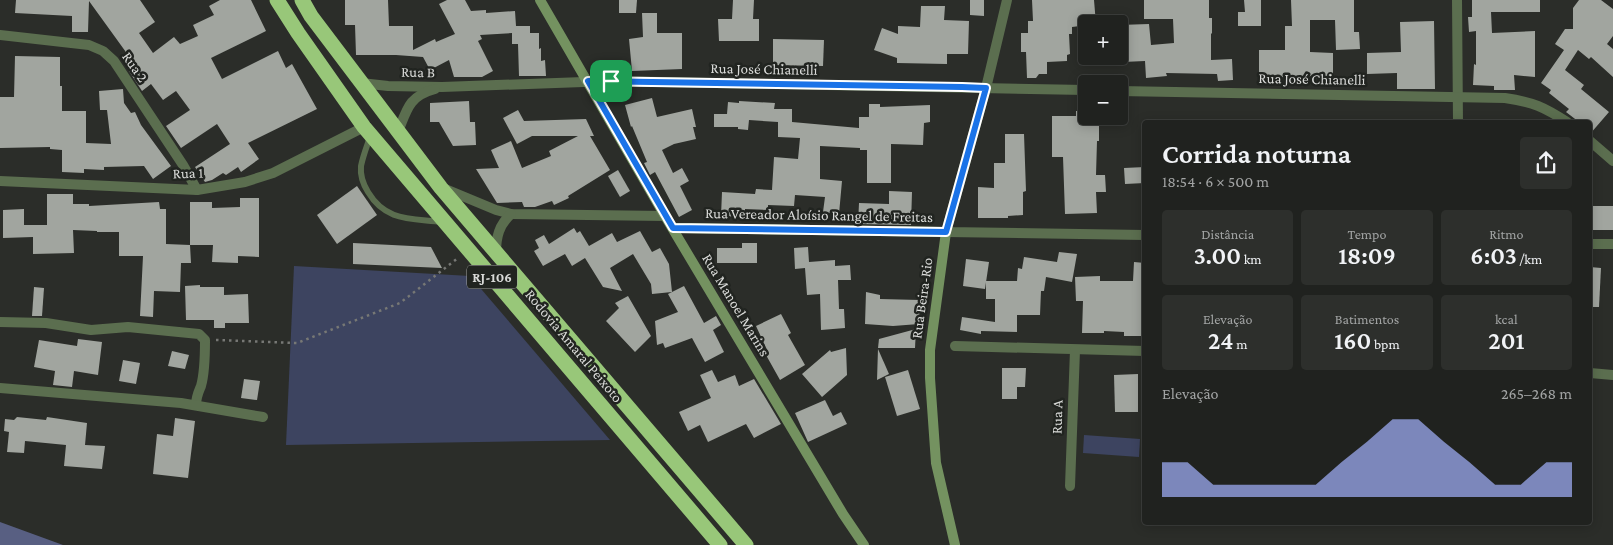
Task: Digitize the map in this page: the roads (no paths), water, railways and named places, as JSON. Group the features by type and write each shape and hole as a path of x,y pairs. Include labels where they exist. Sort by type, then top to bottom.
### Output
{"highway":[{"name":"Rodovia Amaral Peixoto","path":"277,0 298,34 367,131 720,545"},
{"name":"Rodovia Amaral Peixoto","path":"302,0 361,83 441,188 746,545"}],"main road":[{"name":"Rua Manoel Marins","path":"540,0 665,216 843,514 864,545"},
{"name":"Rua Vereador Aloísio Rangel de Freitas","path":"673,228 946,232"},
{"name":"Rua Beira-Rio","path":"946,232 930,350 930,378 936,463 955,545"}],"street":[{"name":"Rua Beira-Rio","path":"946,232 1008,0"},
{"path":"1457,0 1458,120"},
{"name":"Rua 2","path":"0,35 90,45 103,50 114,61 183,165 197,190"},
{"name":"Rua José Chianelli","path":"442,87 588,81 1078,90"},
{"name":"Rua B","path":"361,83 388,86 442,87"},
{"name":"Rua B","path":"398,132 411,101 427,91 442,87"},
{"name":"Rua José Chianelli","path":"1128,91 1505,98 1529,102 1548,109 1564,120"},
{"name":"Rua 1","path":"0,181 197,190 245,182 273,173 367,131"},
{"path":"1592,143 1613,161"},
{"path":"441,188 511,214 665,216"},
{"path":"496,253 500,227 511,214"},
{"name":"Rua Vereador Aloísio Rangel de Freitas","path":"946,232 1142,235"},
{"path":"1592,244 1613,244"},
{"path":"0,322 46,323 91,330 137,328 199,334 204,340 205,351 201,385 196,395 196,405"},
{"path":"955,346 1142,351"},
{"name":"Rua A","path":"1070,486 1075,350"},
{"path":"1592,373 1613,375"},
{"path":"0,388 196,405 263,417"}],"lane":[{"path":"367,131 361,176 364,186 374,202 390,214 446,223"}]}
